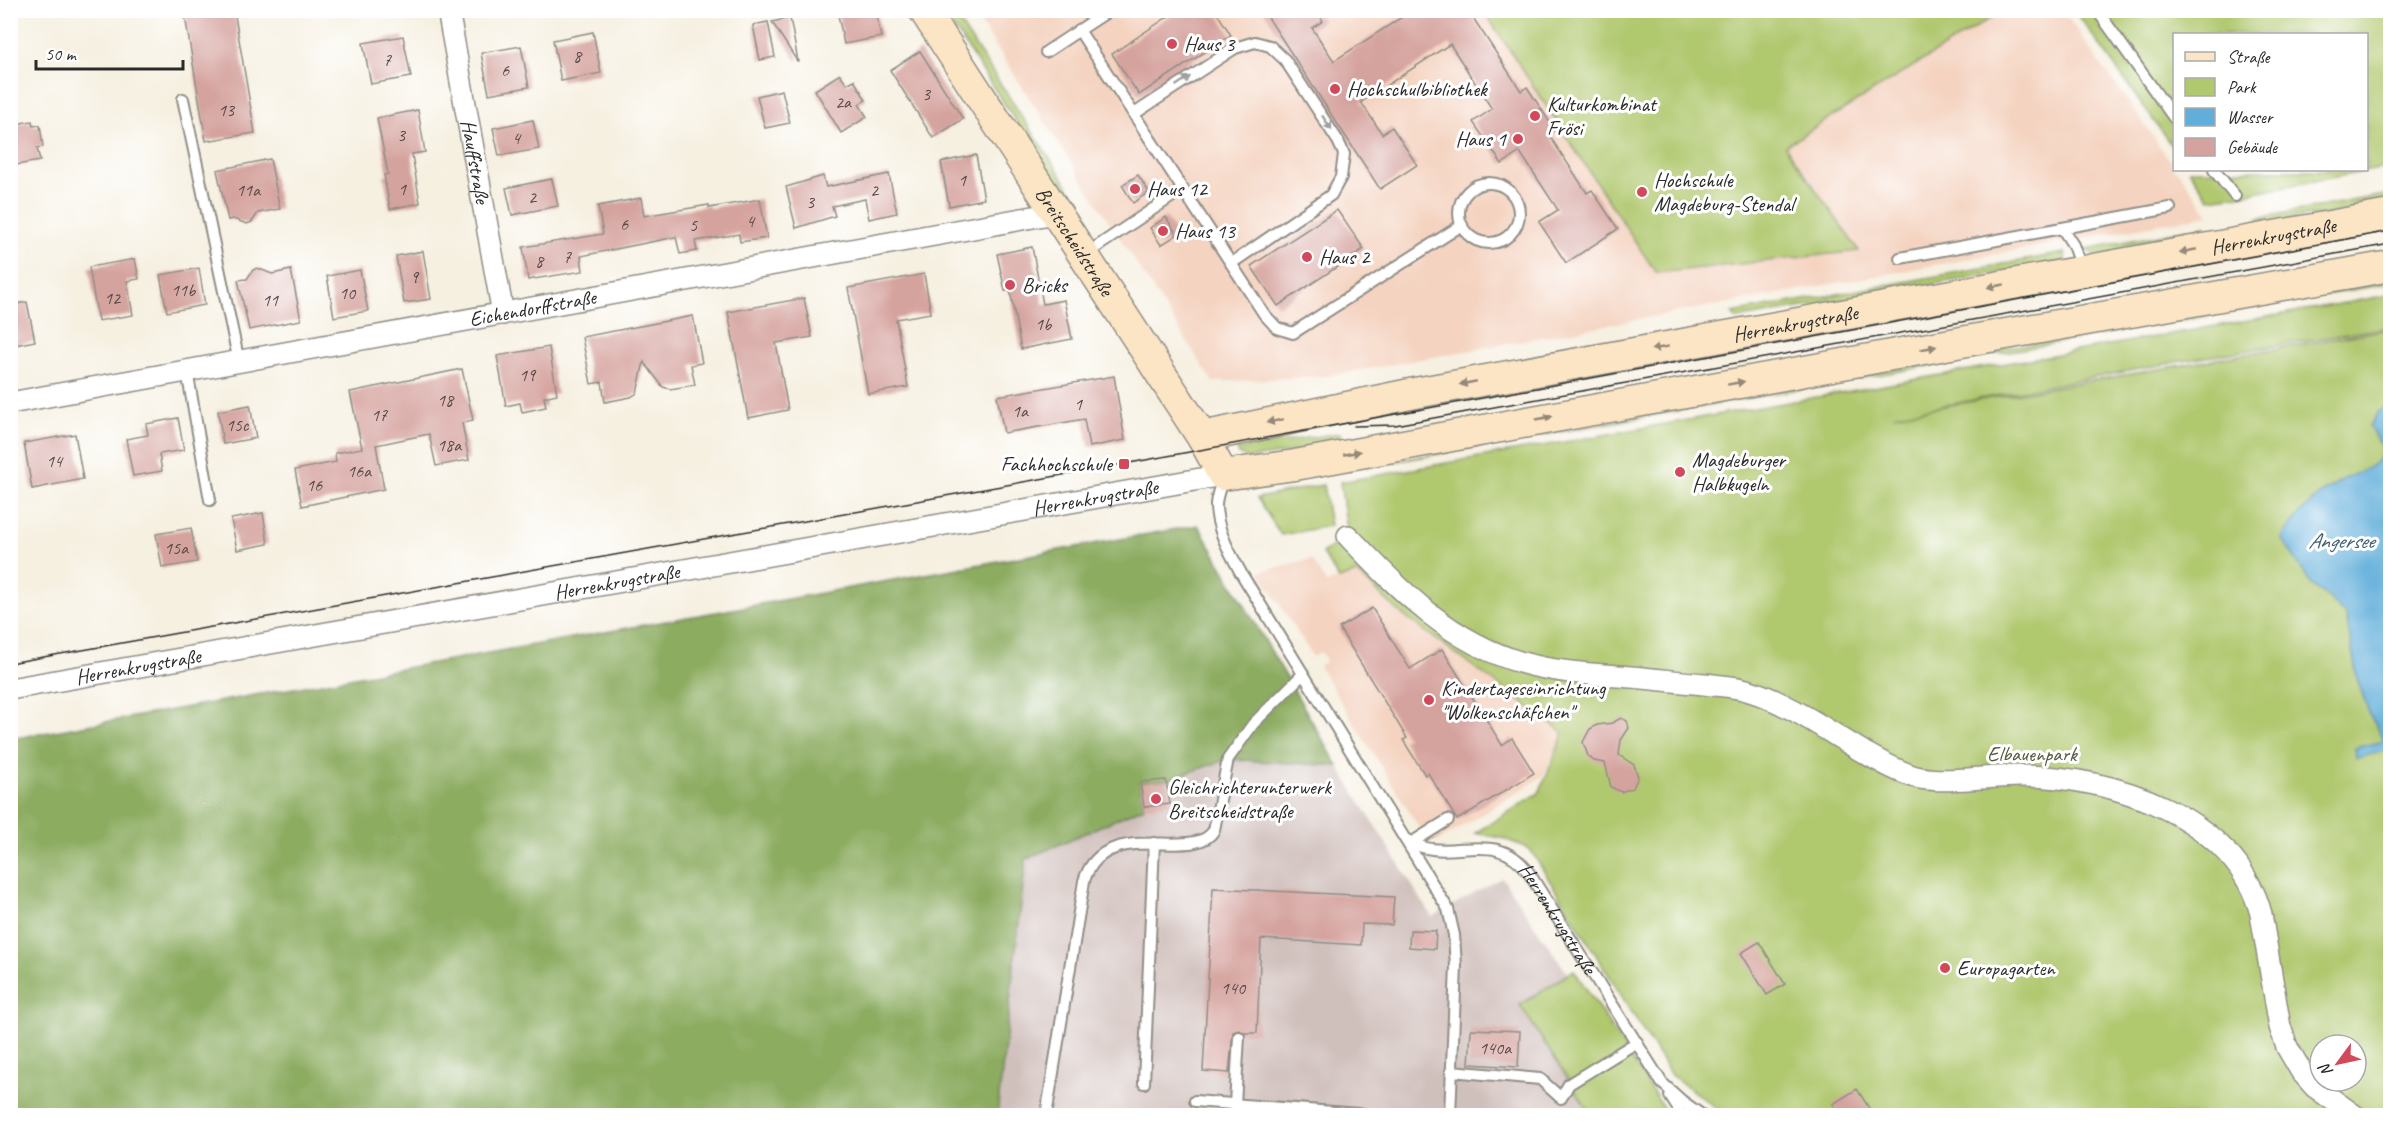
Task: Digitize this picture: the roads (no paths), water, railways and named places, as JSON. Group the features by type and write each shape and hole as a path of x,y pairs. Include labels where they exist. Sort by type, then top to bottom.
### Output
{"street":[{"name":"Hauffstraße","path":"448,10 504,314"},
{"name":"Breitscheidstraße","path":"924,10 1202,437 1223,475"},
{"name":"Eichendorffstraße","path":"10,403 1055,213"},
{"name":"Herrenkrugstraße","path":"1202,437 1360,403 2391,215"},
{"name":"Herrenkrugstraße","path":"10,689 1223,475 1295,465 1978,339 2391,266"},
{"path":"1348,536 1399,589 1427,613 1470,641 1513,660 1570,672 1747,690 1775,701 1896,770 1917,777 2023,776 2087,782 2133,794 2173,812 2217,844 2232,857 2243,872 2256,897 2261,914 2268,942 2280,1027 2287,1047 2301,1071 2315,1087 2355,1116"}],"lane":[{"path":"1046,52 1110,10"},
{"path":"2097,10 2173,115"},
{"path":"1079,30 1264,314 1277,328 1293,333 1462,225"},
{"path":"1134,114 1234,48 1255,42 1270,46 1285,60 1344,154 1341,177 1331,195 1232,263"},
{"path":"183,99 238,362"},
{"path":"2215,171 2235,196"},
{"path":"1480,184 1499,184 1508,190 1517,202 1518,222 1510,234 1503,239 1494,242 1479,241 1467,233 1462,225 1459,215 1462,201 1471,189 1480,184"},
{"path":"1083,256 1183,189"},
{"path":"1900,258 2170,208"},
{"path":"2062,228 2073,245 2081,271"},
{"path":"187,371 210,500"},
{"path":"1223,475 1215,504 1225,540 1257,603 1446,904 1452,924 1455,954 1450,1116"},
{"path":"1046,1116 1085,876 1093,864 1109,851 1133,843 1195,842 1209,837 1214,830 1228,759 1253,724 1302,675"},
{"path":"1407,839 1448,820"},
{"name":"Herrenkrugstraße","path":"1407,839 1436,850 1489,848 1516,857 1529,873 1683,1116"},
{"path":"1144,1083 1154,843"},
{"path":"1235,1104 1239,1037"},
{"path":"1451,1071 1540,1079 1561,1098 1569,1084 1637,1042"},
{"name":"Herrenkrugstraße","path":"1662,1083 1703,1116"},
{"path":"1195,1101 1384,1116"}],"water":[{"name":"Angersee","path":"2390,405 2390,478 2385,477 2390,482 2390,750 2356,758 2355,748 2384,741 2369,713 2357,678 2346,616 2312,585 2282,538 2294,521 2316,498 2345,478 2368,468 2378,460 2382,447 2369,427 2378,412"}],"tram line":[{"path":"10,663 1124,464 2390,231"},
{"path":"1354,426 1395,425 2390,244"}],"place":[{"name":"Haus 3","path":"1172,44"},
{"name":"Hochschulbibliothek","path":"1335,89"},
{"name":"Kulturkombinat Frösi","path":"1535,116"},
{"name":"Haus 1","path":"1518,139"},
{"name":"Haus 12","path":"1135,189"},
{"name":"Hochschule Magdeburg-Stendal","path":"1642,192"},
{"name":"Haus 13","path":"1163,231"},
{"name":"Haus 2","path":"1307,257"},
{"name":"Bricks","path":"1010,285"},
{"name":"Fachhochschule","path":"1124,464"},
{"name":"Magdeburger Halbkugeln","path":"1680,472"},
{"name":"Kindertageseinrichtung \"Wolkenschäfchen\"","path":"1429,700"},
{"name":"Gleichrichterunterwerk Breitscheidstraße","path":"1156,799"},
{"name":"Europagarten","path":"1945,968"}],"park label":[{"name":"Elbauenpark","path":"2032,754"}]}
